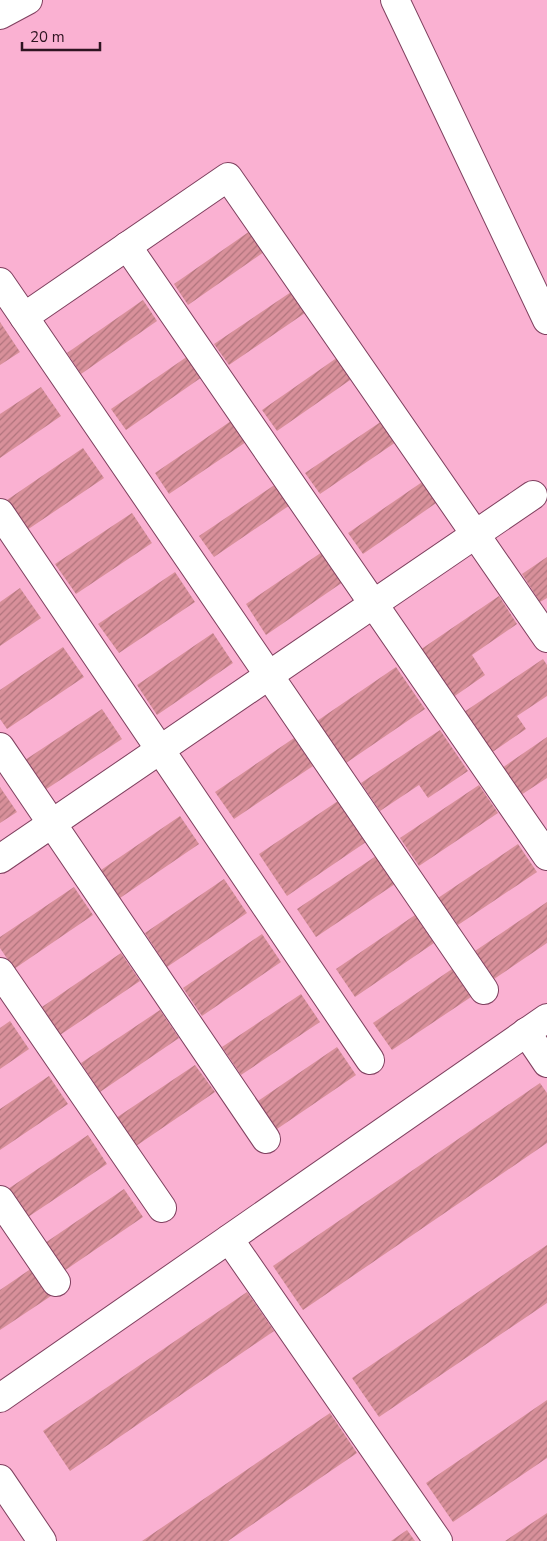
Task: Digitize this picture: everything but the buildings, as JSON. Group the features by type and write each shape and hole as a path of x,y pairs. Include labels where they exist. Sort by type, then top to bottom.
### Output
{"street":[{"path":"0,15 28,0"},
{"path":"395,0 547,320"},
{"path":"24,318 228,177 547,638"},
{"path":"127,246 547,856"},
{"path":"0,282 484,990"},
{"path":"0,859 533,495"},
{"path":"0,513 370,1060"},
{"path":"0,747 266,1139"},
{"path":"0,972 162,1208"},
{"path":"0,1398 536,1025 547,1063"},
{"path":"0,1200 56,1282"},
{"path":"229,1239 438,1541"},
{"path":"0,1479 42,1541"}]}
